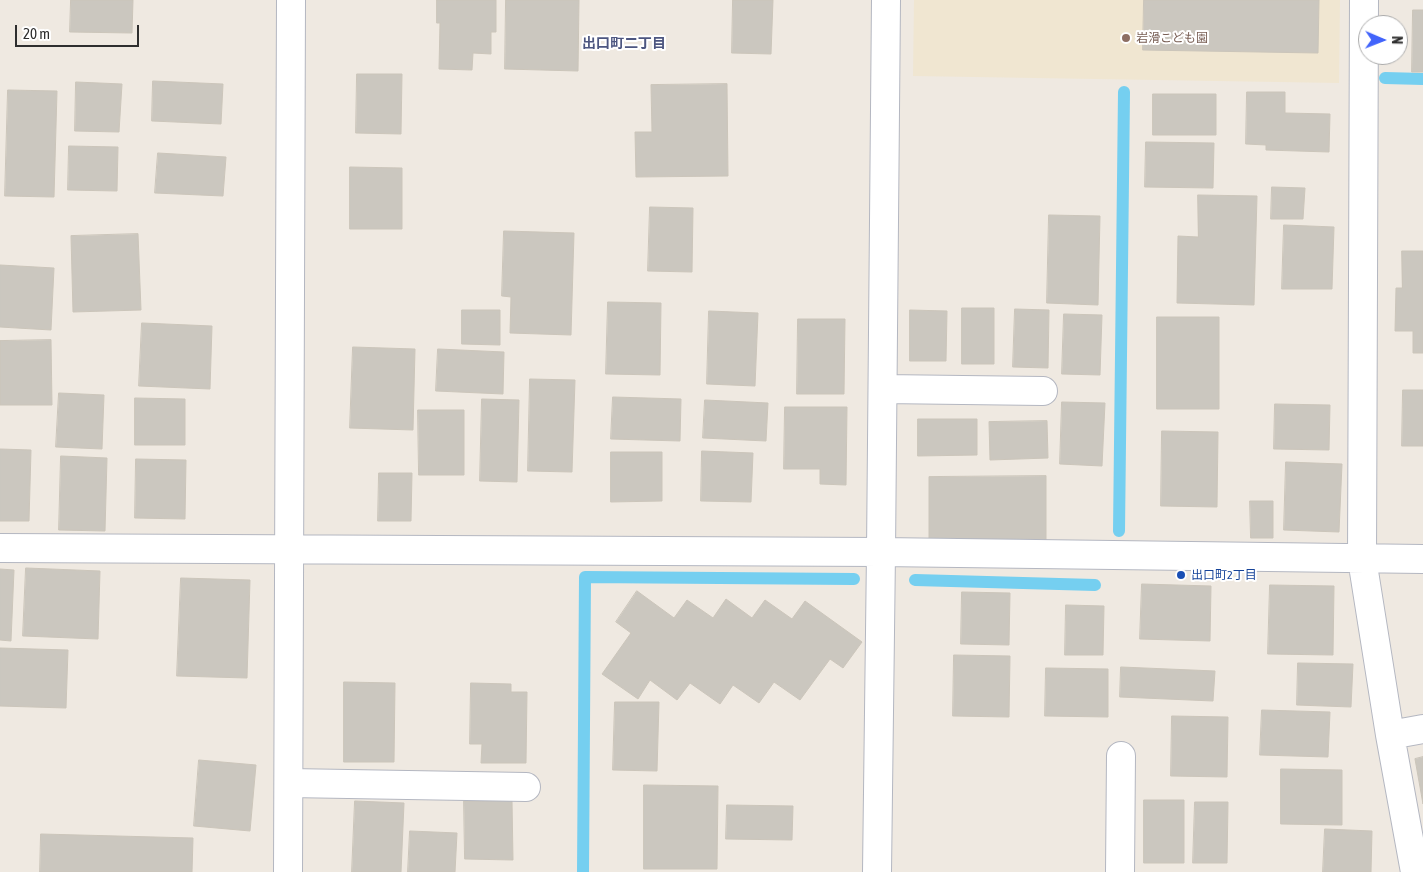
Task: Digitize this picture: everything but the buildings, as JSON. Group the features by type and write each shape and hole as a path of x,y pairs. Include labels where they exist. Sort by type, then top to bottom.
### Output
{"street":[{"path":"288,872 291,0"},
{"path":"877,872 886,0"},
{"path":"1364,0 1362,559 1390,735 1415,872"},
{"path":"883,389 1043,390"},
{"path":"0,548 881,552 1423,559"},
{"path":"1390,735 1423,729"},
{"path":"1120,872 1121,756"},
{"path":"289,784 526,787"}],"shaded area":[{"name":"岩滑こども園","path":"914,0 1340,0 1339,83 913,76"}],"waterway":[{"path":"1385,78 1423,79"},
{"path":"1119,531 1124,92"},
{"path":"583,872 585,577 854,579"},
{"path":"915,580 1095,585"}],"place":[{"name":"岩滑こども園","path":"1126,38"},
{"name":"出口町2丁目","path":"1181,575"}],"district":[{"name":"出口町二丁目","path":"624,44"}]}
